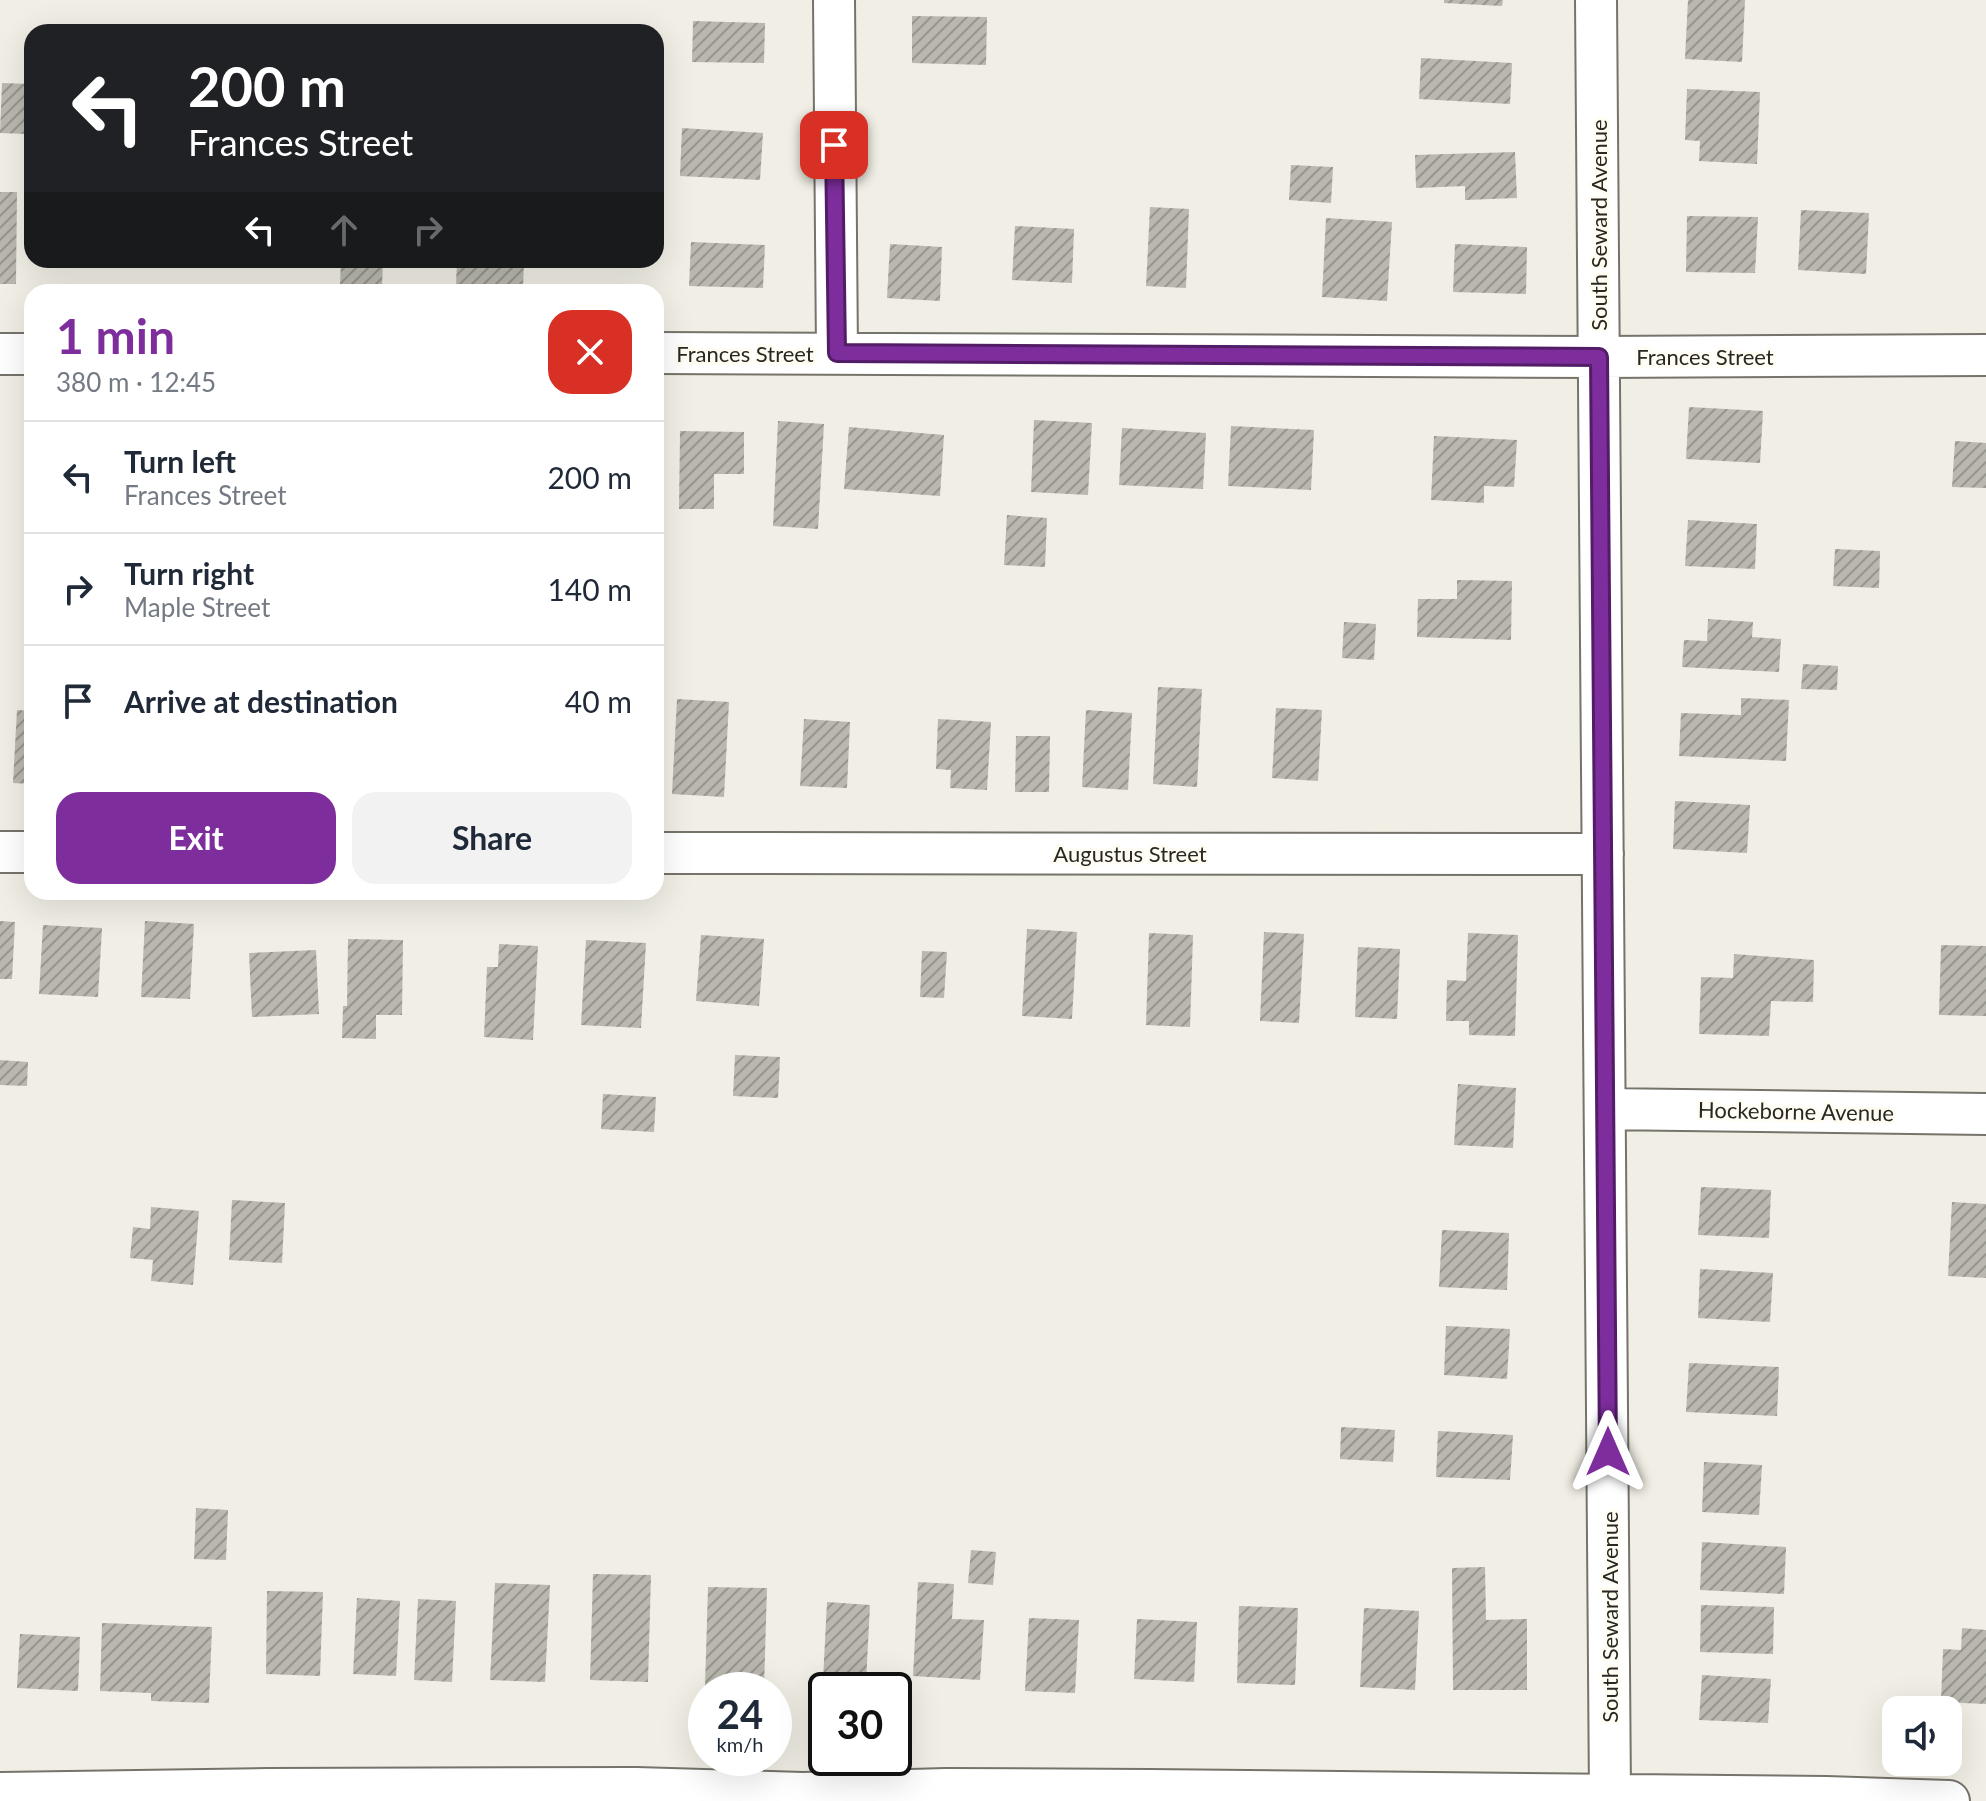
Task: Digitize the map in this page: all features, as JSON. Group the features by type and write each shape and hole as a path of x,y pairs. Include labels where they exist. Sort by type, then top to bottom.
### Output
{"street":[{"path":"834,0 837,353"},
{"name":"South Seward Avenue","path":"1596,0 1610,1795"},
{"name":"Frances Street","path":"664,353 1599,357 1986,355"},
{"path":"0,354 24,354"},
{"path":"0,852 24,852"},
{"name":"Augustus Street","path":"664,853 1603,854"},
{"name":"Hockeborne Avenue","path":"1605,1109 1986,1114"},
{"path":"0,1793 268,1789 636,1788 803,1793 1102,1789 1949,1801"}],"building":[{"path":"1444,0 1503,0 1502,6 1444,3"},
{"path":"1688,0 1745,0 1742,62 1685,59"},
{"path":"912,16 987,17 986,65 912,63"},
{"path":"693,21 765,23 764,63 692,62"},
{"path":"1421,58 1512,63 1510,104 1419,99"},
{"path":"2,83 24,84 24,134 0,133"},
{"path":"1687,89 1760,92 1757,164 1699,161 1700,141 1685,140"},
{"path":"682,128 763,133 760,180 680,176"},
{"path":"1515,152 1517,198 1465,200 1465,186 1416,188 1415,155"},
{"path":"1291,165 1333,167 1331,203 1289,200"},
{"path":"0,192 17,192 16,284 0,284"},
{"path":"1150,207 1189,209 1186,288 1146,286"},
{"path":"1801,210 1869,213 1866,274 1798,270"},
{"path":"1687,216 1758,217 1755,273 1686,272"},
{"path":"1326,218 1392,222 1387,301 1322,297"},
{"path":"1015,226 1074,229 1072,283 1012,280"},
{"path":"691,242 765,245 763,288 689,286"},
{"path":"890,244 942,247 940,301 887,298"},
{"path":"1455,244 1527,247 1526,294 1453,292"},
{"path":"341,268 383,268 382,284 340,284"},
{"path":"457,268 524,268 523,284 456,284"},
{"path":"1689,407 1763,411 1760,463 1686,459"},
{"path":"1034,420 1092,423 1088,495 1031,492"},
{"path":"778,421 824,424 818,529 773,526"},
{"path":"1231,426 1314,430 1311,490 1228,486"},
{"path":"849,427 944,435 940,496 844,489"},
{"path":"1122,428 1206,433 1203,489 1119,485"},
{"path":"680,431 744,432 744,474 714,474 714,509 679,509"},
{"path":"1434,436 1517,440 1514,487 1484,486 1484,503 1431,500"},
{"path":"1955,441 1986,443 1986,488 1952,487"},
{"path":"1007,515 1047,518 1045,567 1004,565"},
{"path":"1688,520 1757,524 1755,569 1685,566"},
{"path":"1835,549 1880,551 1879,588 1833,586"},
{"path":"1457,580 1512,581 1511,640 1417,637 1418,599 1457,599"},
{"path":"1708,619 1753,622 1752,637 1781,639 1779,672 1682,667 1684,640 1707,641"},
{"path":"1344,622 1376,624 1374,660 1342,658"},
{"path":"1803,664 1838,666 1837,690 1801,689"},
{"path":"1158,687 1202,689 1197,787 1153,784"},
{"path":"1741,698 1789,700 1786,761 1679,756 1681,713 1741,715"},
{"path":"677,699 729,702 724,797 672,794"},
{"path":"1276,708 1322,710 1318,781 1272,778"},
{"path":"17,710 24,710 24,784 13,783"},
{"path":"1086,710 1132,713 1128,790 1082,787"},
{"path":"804,719 850,722 847,788 800,786"},
{"path":"938,719 991,722 987,790 950,788 951,770 936,769"},
{"path":"1016,736 1050,736 1049,792 1015,792"},
{"path":"1675,801 1750,805 1747,853 1673,849"},
{"path":"0,921 15,922 12,979 0,979"},
{"path":"145,921 194,924 190,999 141,997"},
{"path":"43,925 102,928 98,997 39,994"},
{"path":"1027,929 1077,932 1072,1019 1022,1016"},
{"path":"1264,932 1304,934 1299,1023 1260,1021"},
{"path":"1149,933 1193,935 1190,1027 1146,1025"},
{"path":"1468,933 1518,935 1515,1036 1469,1035 1469,1021 1446,1021 1447,980 1466,981"},
{"path":"701,935 764,939 759,1006 696,1001"},
{"path":"348,939 403,940 402,1015 376,1015 376,1039 342,1038 343,1006 347,1006"},
{"path":"586,940 646,943 641,1028 581,1025"},
{"path":"499,944 538,946 533,1040 484,1037 487,967 498,967"},
{"path":"1941,945 1986,946 1986,1016 1939,1015"},
{"path":"1358,947 1400,949 1397,1019 1355,1017"},
{"path":"316,950 319,1014 252,1017 249,953"},
{"path":"922,951 947,952 944,998 920,997"},
{"path":"1734,954 1814,960 1813,1002 1771,1001 1769,1036 1699,1034 1701,977 1733,978"},
{"path":"735,1055 780,1057 778,1098 733,1096"},
{"path":"0,1060 28,1062 27,1086 0,1085"},
{"path":"1458,1084 1516,1088 1513,1148 1454,1145"},
{"path":"603,1094 656,1097 654,1132 601,1129"},
{"path":"1701,1187 1771,1190 1769,1238 1698,1235"},
{"path":"232,1200 285,1203 282,1263 229,1260"},
{"path":"1952,1202 1986,1204 1986,1278 1948,1276"},
{"path":"151,1207 199,1211 193,1285 151,1281 153,1260 130,1258 133,1227 150,1229"},
{"path":"1442,1230 1509,1233 1507,1290 1439,1287"},
{"path":"1700,1269 1773,1273 1770,1322 1698,1318"},
{"path":"1446,1326 1510,1329 1507,1379 1444,1375"},
{"path":"1689,1363 1779,1367 1777,1416 1686,1412"},
{"path":"1341,1427 1395,1430 1393,1462 1340,1459"},
{"path":"1438,1431 1513,1435 1510,1480 1436,1477"},
{"path":"1704,1462 1762,1465 1759,1515 1702,1512"},
{"path":"196,1508 228,1510 226,1560 194,1559"},
{"path":"1702,1542 1786,1547 1784,1594 1700,1590"},
{"path":"971,1550 996,1552 993,1585 968,1583"},
{"path":"1485,1567 1486,1620 1527,1619 1527,1690 1453,1690 1452,1568"},
{"path":"593,1574 651,1575 648,1682 590,1680"},
{"path":"918,1582 954,1584 952,1619 984,1620 980,1680 913,1676"},
{"path":"495,1583 550,1585 545,1682 490,1680"},
{"path":"708,1587 767,1588 764,1672 705,1672"},
{"path":"267,1591 323,1592 320,1676 266,1674"},
{"path":"357,1598 400,1601 396,1676 353,1674"},
{"path":"418,1599 456,1601 452,1682 414,1680"},
{"path":"827,1602 870,1605 867,1672 823,1672"},
{"path":"1701,1605 1774,1607 1773,1654 1700,1652"},
{"path":"1239,1606 1298,1608 1295,1685 1237,1683"},
{"path":"1364,1608 1419,1611 1415,1690 1360,1687"},
{"path":"1029,1618 1079,1620 1075,1693 1025,1691"},
{"path":"1137,1619 1197,1622 1194,1682 1134,1679"},
{"path":"102,1623 212,1627 209,1703 151,1701 151,1693 100,1691"},
{"path":"1962,1628 1986,1630 1986,1704 1962,1703 1962,1696 1941,1696 1943,1649 1961,1650"},
{"path":"20,1634 80,1637 78,1691 17,1688"},
{"path":"1702,1675 1771,1679 1768,1723 1699,1720"}],"route":[{"path":"834,145 837,353 1599,357 1608,1452"}]}
